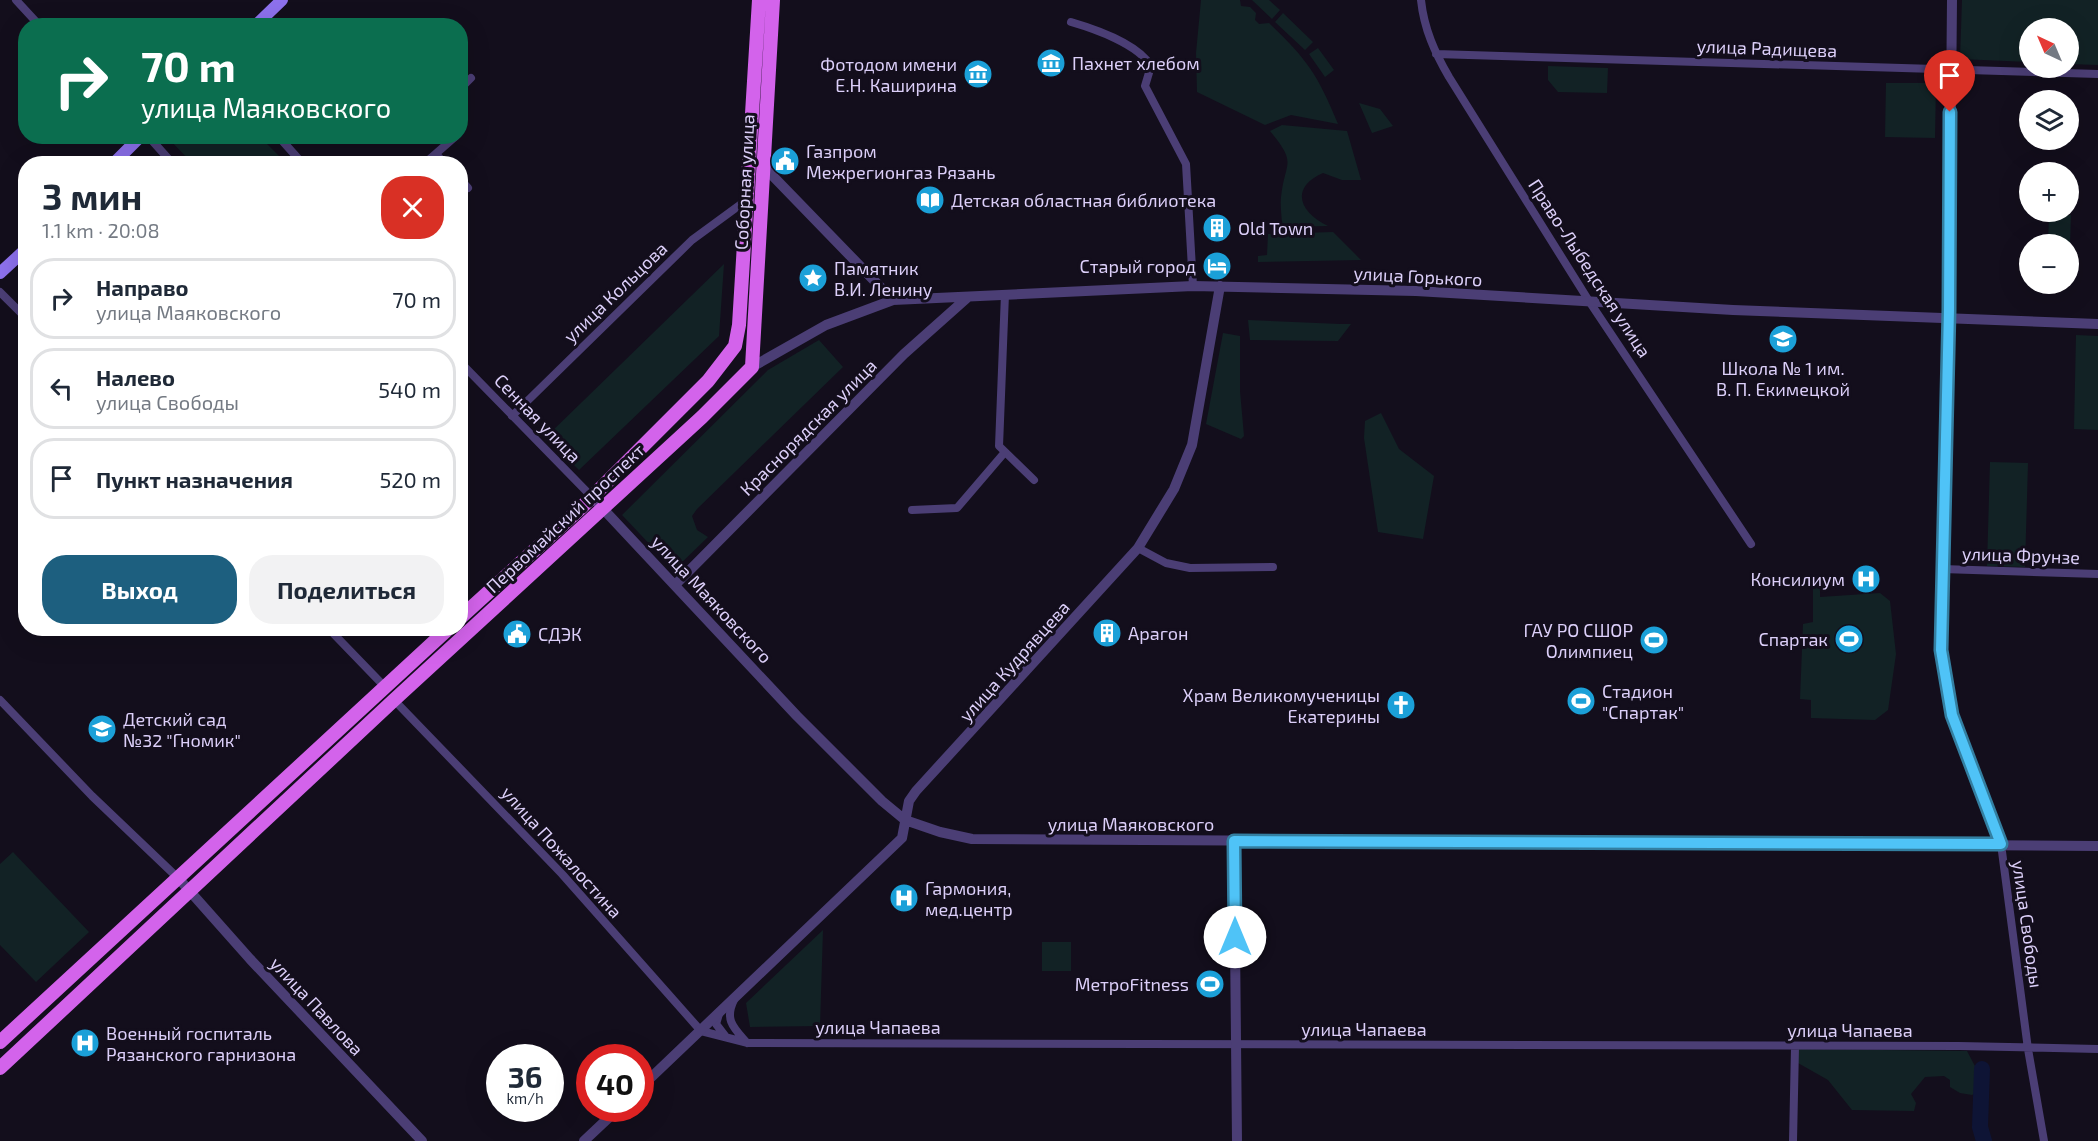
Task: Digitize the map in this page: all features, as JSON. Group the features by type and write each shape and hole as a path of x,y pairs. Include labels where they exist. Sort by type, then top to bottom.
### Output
{"main road":[{"path":"263,18 282,0"},
{"name":"Соборная улица","path":"735,346 739,325 748,199 759,0"},
{"name":"Соборная улица","path":"752,367 773,0"},
{"path":"121,156 133,144"},
{"path":"0,273 18,256"},
{"name":"Первомайский проспект","path":"468,611 592,496 708,381 735,346"},
{"name":"Первомайский проспект","path":"468,632 702,417 752,367"},
{"path":"0,1042 440,636"},
{"name":"Первомайский проспект","path":"0,1068 463,636"}],"street":[{"path":"16,0 33,18"},
{"name":"Право-Лыбедская улица","path":"1421,0 1423,19 1436,54 1589,301 1751,544"},
{"name":"улица Свободы","path":"1952,0 1949,316 1941,650 1952,715 2001,844 2028,1048 2044,1141"},
{"path":"1071,22 1105,34 1145,56 1151,66 1145,86 1186,164 1193,286"},
{"name":"улица Радищева","path":"1436,54 2098,74"},
{"path":"468,81 471,78"},
{"path":"155,144 166,156"},
{"path":"285,144 296,156"},
{"path":"434,156 447,144"},
{"path":"764,166 893,300"},
{"name":"улица Кольцова","path":"512,416 692,240 748,199"},
{"name":"улица Горького","path":"752,367 826,325 893,300 1193,286 1416,291 1743,310 1949,316 2098,324"},
{"name":"улица Кудрявцева","path":"654,1075 902,838 909,801 916,791 1138,548 1174,489 1192,445 1220,286"},
{"path":"0,292 18,310"},
{"path":"1005,294 999,446 1034,480"},
{"name":"Краснорядская улица","path":"676,584 896,362 968,297"},
{"name":"Сенная улица","path":"468,370 592,496"},
{"path":"912,510 957,508 1005,452"},
{"name":"улица Маяковского","path":"592,496 802,721 882,801 905,820 940,832 972,839 2098,846"},
{"path":"1138,548 1166,563 1190,568 1273,567"},
{"name":"улица Фрунзе","path":"1942,569 2098,574"},
{"path":"336,636 385,687"},
{"path":"0,700 92,796 191,890"},
{"name":"улица Пожалостина","path":"394,700 562,874 702,1031"},
{"path":"1234,841 1238,1141"},
{"name":"улица Павлова","path":"191,890 250,959 422,1141"},
{"path":"734,1000 729,1018 732,1027 748,1043"},
{"path":"719,1014 717,1024 726,1038"},
{"name":"улица Чапаева","path":"702,1031 748,1043 1959,1046 2098,1049"},
{"path":"1793,1141 1795,1047"},
{"path":"584,1141 604,1122"}],"shaded area":[{"path":"1201,0 1240,0 1241,6 1250,7 1256,13 1255,20 1259,24 1269,23 1293,47 1310,69 1338,124 1291,115 1265,125 1197,92 1196,53"},
{"path":"1252,0 1269,0 1280,10 1272,19"},
{"path":"1962,0 2098,0 2098,65 2079,64 2079,18 2019,18 2019,62 1960,59"},
{"path":"1283,13 1313,42 1305,50 1275,22"},
{"path":"1318,48 1334,70 1325,77 1309,54"},
{"path":"1548,66 1608,68 1607,93 1558,92 1548,80"},
{"path":"1886,83 1936,83 1935,138 1885,137"},
{"path":"1359,103 1380,109 1393,126 1372,133"},
{"path":"1282,125 1347,131 1361,180 1342,180 1323,173 1312,179 1302,193 1305,207 1318,221 1328,226 1282,227 1281,197 1288,163 1284,150 1270,131"},
{"path":"174,144 267,144 279,156 185,156"},
{"path":"2049,222 2071,222 2070,234 2048,234"},
{"path":"1333,232 1361,260 1258,262 1258,256 1267,255 1268,234"},
{"path":"724,264 719,336 579,470 546,437"},
{"path":"1248,320 1351,324 1338,341 1250,340"},
{"path":"1223,333 1240,336 1240,391 1244,436 1241,439 1206,424"},
{"path":"2076,335 2098,336 2098,430 2074,429"},
{"path":"819,340 843,367 697,509 692,516 697,530 708,537 674,570 622,515 768,370"},
{"path":"1381,413 1399,449 1434,476 1423,539 1378,532 1364,438 1365,421"},
{"path":"1990,462 2028,463 2025,567 1987,566"},
{"name":"Спартак","path":"1813,585 1820,585 1820,597 1880,593 1890,601 1896,654 1888,710 1875,720 1811,718 1811,700 1800,699 1803,624 1813,622"},
{"path":"13,852 89,932 36,982 0,945 0,864"},
{"path":"823,930 820,1026 750,1027 746,1003"},
{"path":"1042,942 1071,942 1071,971 1042,971"},
{"path":"1798,1049 1967,1051 1977,1070 1977,1092 1972,1095 1960,1093 1950,1087 1950,1080 1944,1076 1925,1077 1911,1094 1916,1103 1914,1111 1852,1110 1828,1080 1798,1063"}],"waterway":[{"path":"1982,1069 1980,1127 1984,1141"}],"place":[{"name":"Пахнет хлебом","path":"1051,63"},
{"name":"Фотодом имени Е.Н. Каширина","path":"978,74"},
{"name":"Газпром Межрегионгаз Рязань","path":"785,161"},
{"name":"Детская областная библиотека","path":"930,200"},
{"name":"Old Town","path":"1217,228"},
{"name":"Старый город","path":"1217,266"},
{"name":"Памятник В.И. Ленину","path":"813,278"},
{"name":"Школа № 1 им. В. П. Екимецкой","path":"1783,339"},
{"name":"Консилиум","path":"1866,579"},
{"name":"Арагон","path":"1107,633"},
{"name":"СДЭК","path":"517,634"},
{"name":"Спартак","path":"1849,639"},
{"name":"ГАУ РО СШОР Олимпиец","path":"1654,640"},
{"name":"Стадион \"Спартак\"","path":"1581,701"},
{"name":"Храм Великомученицы Екатерины","path":"1401,705"},
{"name":"Детский сад №32 \"Гномик\"","path":"102,729"},
{"name":"Гармония, мед.центр","path":"904,898"},
{"name":"МетроFitness","path":"1210,984"},
{"name":"Военный госпиталь Рязанского гарнизона","path":"85,1043"}],"route":[{"path":"1235,937 1234,841 2001,844 1952,715 1941,650 1949,310 1950,112"}]}
